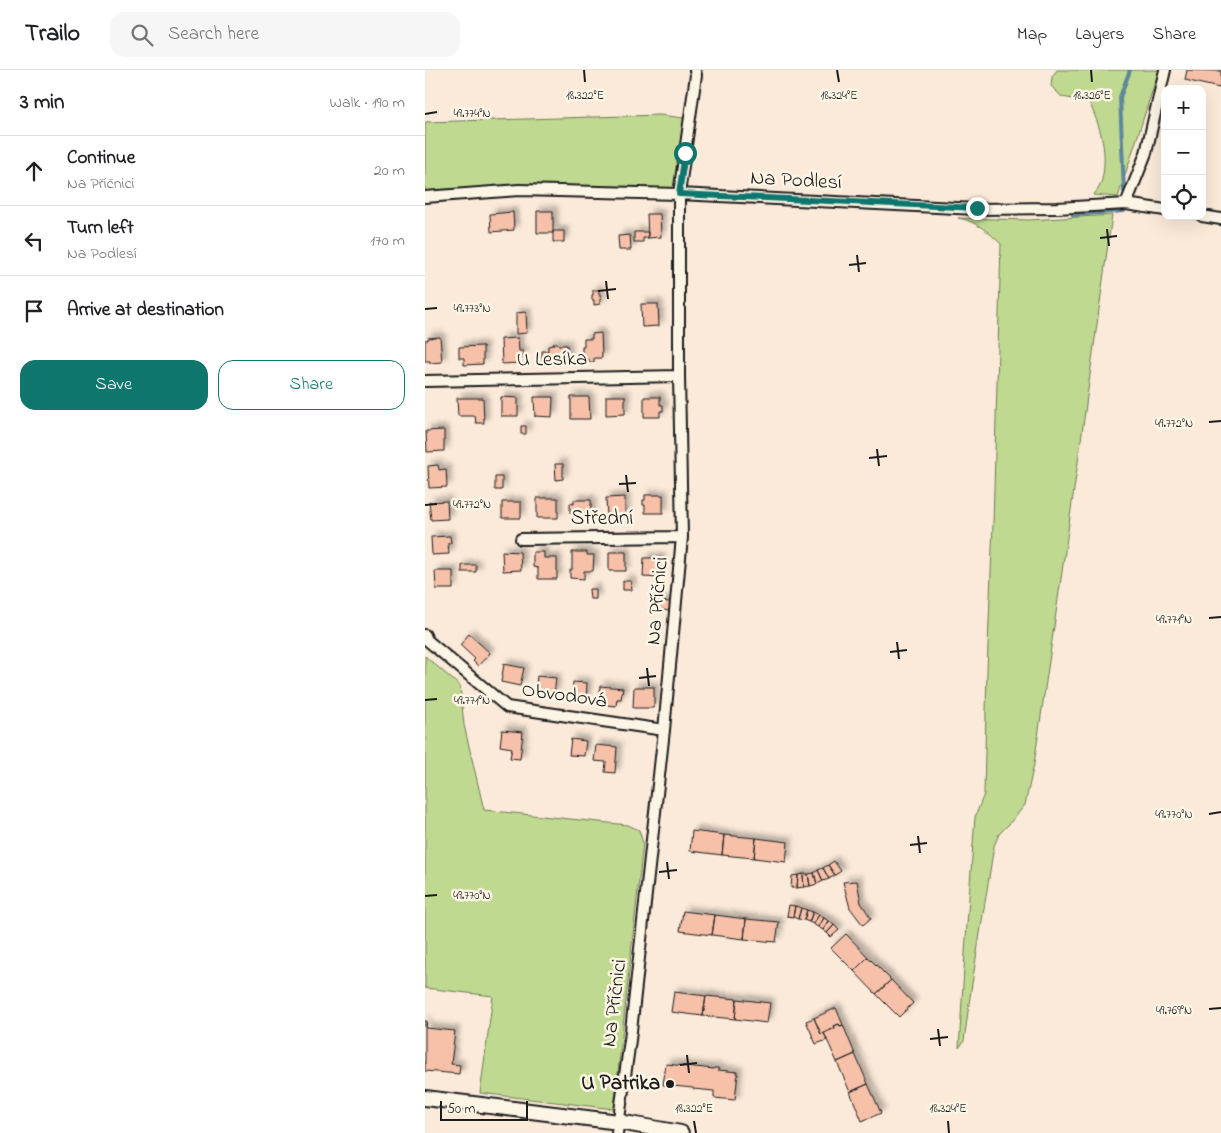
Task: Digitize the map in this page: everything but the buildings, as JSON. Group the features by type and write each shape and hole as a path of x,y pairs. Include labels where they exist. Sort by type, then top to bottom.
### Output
{"main road":[{"path":"425,1098 618,1127 681,1133"}],"street":[{"name":"Na Příčnici","path":"618,1127 630,1040 664,730 682,538 679,376 679,194 696,75 695,70"},
{"path":"1126,204 1146,153 1165,70"},
{"name":"Na Podlesí","path":"425,197 519,190 679,194 977,208 1057,208 1126,204 1161,209"},
{"path":"1206,217 1221,219"},
{"name":"U Lesíka","path":"425,381 679,376"},
{"name":"Střední","path":"521,538 682,538"},
{"name":"Obvodová","path":"425,635 427,640 507,707 664,730"}],"green space":[{"path":"1057,70 1159,70 1118,197 1093,195 1097,191 1103,177 1104,155 1099,128 1089,102 1062,97 1051,86 1052,77"},
{"path":"660,115 684,118 675,188 523,189 425,194 425,122"},
{"path":"1112,215 1034,764 1025,805 999,834 994,846 964,1041 959,1048 975,817 984,794 1001,244 982,228 965,219 958,218 1029,220"},
{"path":"425,656 460,686 464,725 484,810 628,825 639,830 643,843 614,1109 480,1093 493,996 425,988"}],"waterway":[{"path":"1124,192 1120,97 1130,70"},
{"path":"1073,215 1124,211"}],"place":[{"name":"U Patrika","path":"670,1084"}],"route":[{"path":"685,153 679,194 977,208"}]}
